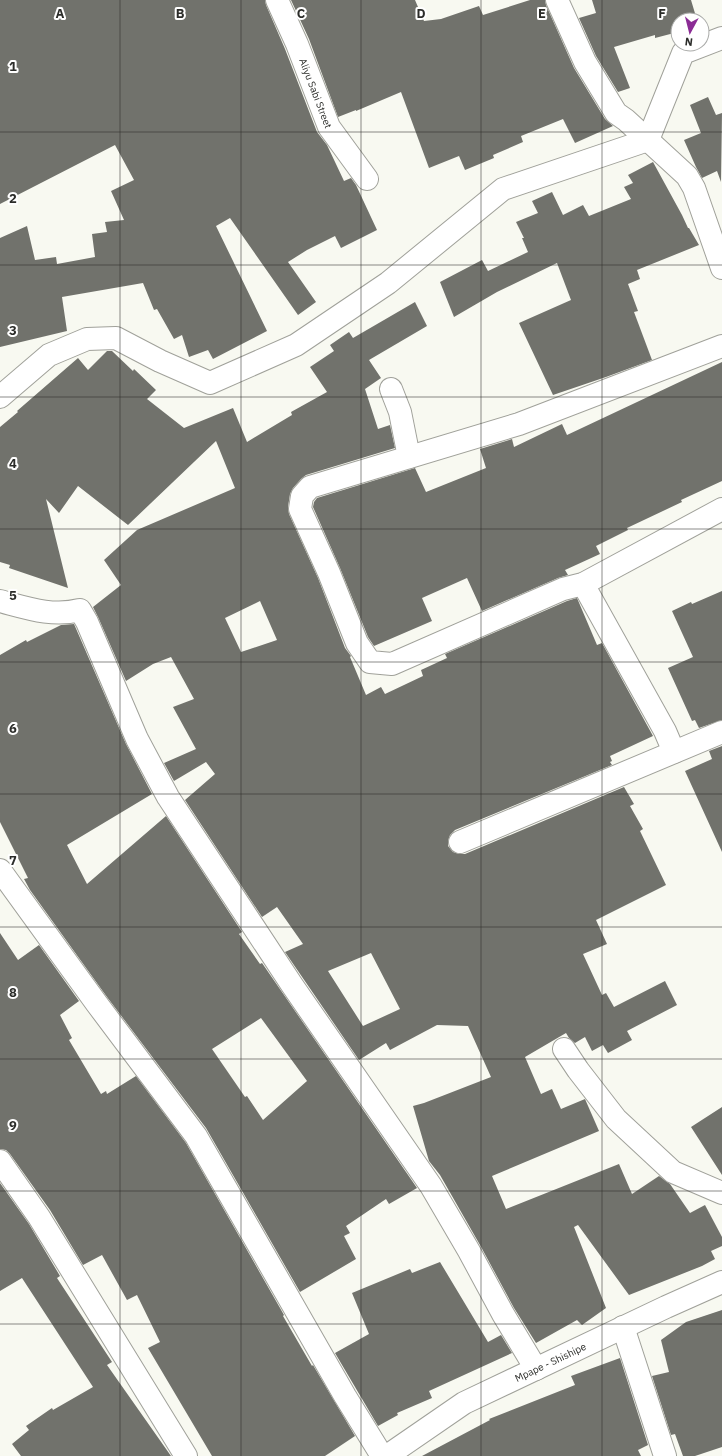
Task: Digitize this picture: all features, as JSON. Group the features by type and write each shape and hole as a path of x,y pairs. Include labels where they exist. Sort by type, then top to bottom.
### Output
{"street":[{"name":"Aliyu Sabi Street","path":"276,0 297,44 329,127 367,179"},
{"path":"557,0 585,62 616,113 626,120 686,176 694,188 722,268"},
{"path":"0,397 49,355 87,339 116,338 160,361 210,383 296,345 388,283 503,189 648,140 683,53 722,38"},
{"path":"722,346 519,424 310,487 302,496 300,509 329,573 357,643 370,662 392,664 563,589 583,584 722,509"},
{"path":"391,389 400,412 409,457"},
{"path":"583,584 665,732 674,752"},
{"path":"0,601 45,612 69,613 80,610 87,622 138,739 168,797 292,985 431,1186 469,1251 503,1314 536,1369"},
{"path":"460,842 722,732"},
{"path":"0,870 97,1004 196,1136 345,1396 382,1456"},
{"path":"564,1049 578,1070 616,1119 673,1172 722,1193"},
{"path":"0,1161 39,1217 186,1456"},
{"name":"Mpape - Shishipe","path":"387,1456 464,1403 722,1282"},
{"path":"623,1328 665,1456"}],"building":[{"path":"0,0 265,0 317,132 327,145 344,181 351,178 356,185 377,230 341,248 335,236 307,250 288,262 316,302 298,315 230,218 216,226 267,331 213,359 208,350 189,357 182,335 174,339 157,309 154,310 143,283 62,297 67,331 0,347 0,238 27,226 35,260 56,257 57,264 95,257 92,234 107,232 105,222 124,220 111,191 134,180 115,145 0,204"},
{"path":"291,0 415,0 424,21 441,19 479,6 483,15 530,0 545,0 574,68 605,119 613,126 575,143 563,119 521,136 523,142 493,155 494,158 465,170 459,156 429,168 401,92 338,117 309,39"},
{"path":"592,0 691,0 695,12 670,12 670,34 655,38 655,35 614,47 630,88 618,92 596,56 579,18 596,13"},
{"path":"708,97 716,115 722,113 721,182 717,171 702,178 684,140 701,133 690,105"},
{"path":"653,162 688,228 699,245 637,270 640,279 628,284 638,311 634,312 652,360 553,395 519,323 571,300 557,263 497,292 454,317 440,282 482,260 488,271 528,252 522,238 524,238 516,222 538,213 532,201 552,192 563,215 583,205 589,216 631,199 624,187 633,183 628,175"},
{"path":"415,302 427,326 369,360 381,378 365,389 378,429 390,425 395,448 306,475 293,488 290,494 288,507 289,514 318,578 345,648 351,656 350,657 366,695 381,687 385,694 423,676 421,670 447,658 445,654 577,598 597,645 602,643 653,736 610,756 612,761 610,762 612,765 455,830 450,835 448,841 448,846 453,852 465,854 624,787 634,804 630,806 643,829 640,831 666,885 596,920 607,944 583,954 602,995 606,993 614,1007 665,981 677,1005 627,1031 632,1040 608,1053 603,1045 592,1051 585,1037 575,1043 566,1033 525,1057 541,1094 552,1089 561,1109 585,1099 599,1131 492,1176 506,1209 619,1164 632,1194 659,1176 670,1184 690,1213 705,1205 722,1237 722,1246 711,1251 715,1259 702,1266 629,1295 578,1225 574,1227 606,1308 582,1325 577,1320 536,1343 514,1308 440,1175 429,1161 413,1106 491,1077 468,1026 437,1025 390,1050 386,1043 359,1060 285,952 303,944 277,907 262,917 185,800 215,774 206,762 174,781 164,763 196,749 173,707 194,699 171,657 153,664 126,681 93,607 121,585 104,560 137,530 235,488 216,441 128,525 78,486 59,513 46,499 68,588 9,568 10,565 0,562 0,427 78,358 88,370 107,351 112,351 156,390 147,399 184,428 233,408 247,442 292,415 291,412 327,392 310,367 334,351 330,345 349,332 353,338","holes":["260,601 277,640 241,652 225,618","371,953 400,1009 363,1026 328,971"]},
{"path":"722,362 722,481 681,500 682,502 627,528 628,530 596,546 600,554 565,570 568,575 482,611 467,578 422,598 432,621 374,646 368,637 313,507 317,498 415,468 426,492 486,468 480,449 512,439 514,447 562,424 567,435"},
{"path":"722,591 722,720 699,728 695,720 692,721 668,668 693,657 672,611 691,602 692,604"},
{"path":"74,624 126,744 152,794 67,845 87,884 166,816 242,932 239,934 260,964 262,963 417,1188 389,1204 386,1199 346,1226 350,1233 344,1236 356,1259 300,1292 206,1128 107,997 30,890 24,879 28,878 0,822 0,655 26,640 27,642 61,625","holes":["261,1018 307,1081 263,1120 247,1096 245,1097 212,1049"]},
{"path":"722,746 722,852 685,771 712,759 709,751"},
{"path":"0,933 18,960 39,945 79,1001 60,1015 72,1038 69,1040 101,1094 106,1091 107,1094 136,1076 186,1143 284,1315 283,1316 355,1436 325,1456 212,1456 148,1348 160,1342 137,1295 127,1300 102,1255 83,1265 50,1210 10,1154 6,1150 0,1149"},
{"path":"722,1107 722,1175 691,1127"},
{"path":"0,1183 29,1224 60,1276 57,1278 112,1362 107,1365 171,1456 21,1456 12,1444 29,1430 26,1426 52,1408 53,1410 93,1387 22,1278 0,1291"},
{"path":"440,1262 488,1342 501,1335 512,1353 429,1391 432,1398 397,1413 398,1415 378,1426 335,1353 369,1334 352,1293 410,1269 412,1273"},
{"path":"722,1310 722,1447 695,1456 683,1456 675,1434 671,1435 652,1376 669,1372 661,1340 686,1322"},
{"path":"620,1358 648,1445 638,1450 641,1456 422,1456 490,1420 489,1419 575,1385 571,1376"}]}
